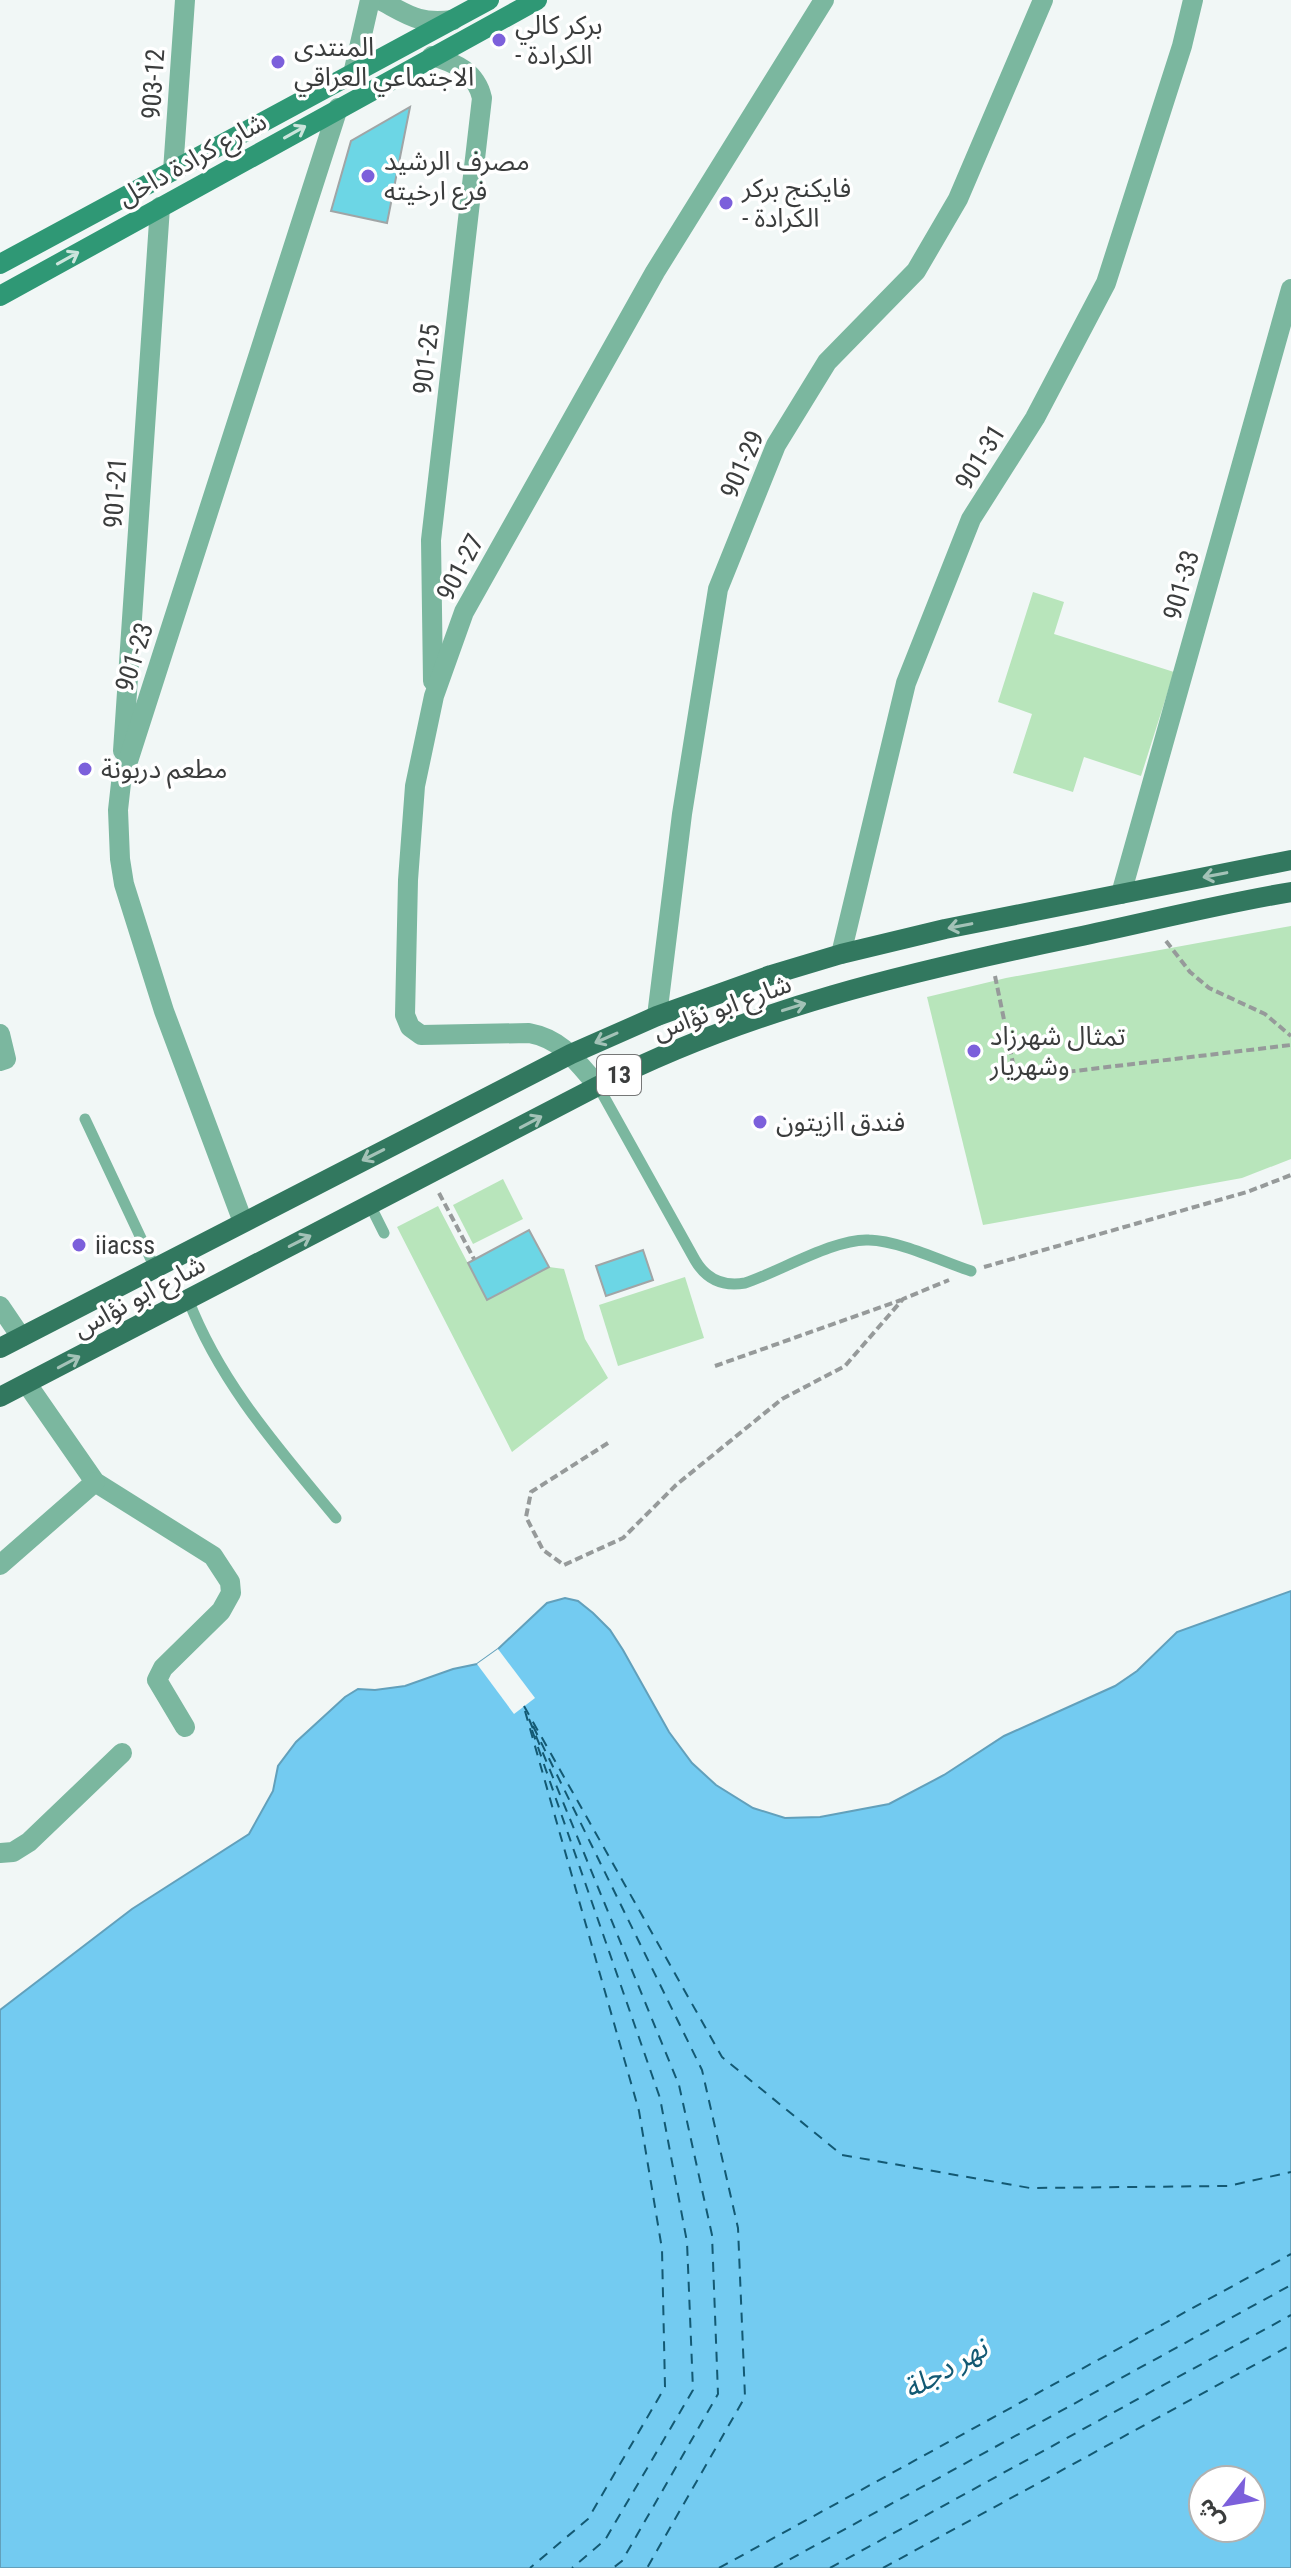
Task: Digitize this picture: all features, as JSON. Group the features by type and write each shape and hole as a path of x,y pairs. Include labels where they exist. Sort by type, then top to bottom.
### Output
{"main road":[{"name":"شارع كرادة داخل","path":"0,264 489,0"},
{"name":"شارع كرادة داخل","path":"0,296 537,0"},
{"name":"شارع ابو نؤاس","path":"0,1348 571,1054 657,1016 771,975 841,954 945,929 1291,860"},
{"name":"شارع ابو نؤاس","path":"0,1397 598,1086 708,1037 846,991 963,961 1291,892"}],"street":[{"name":"903-12","path":"173,171 185,0"},
{"path":"353,74 370,0"},
{"path":"380,0 418,20 430,23 453,20"},
{"name":"901-27","path":"598,1086 571,1054 545,1036 529,1033 421,1035 410,1027 405,1015 408,880 415,786 434,696 464,612 655,272 824,0"},
{"name":"901-29","path":"657,1016 682,814 718,589 776,445 827,362 916,271 958,199 1043,0"},
{"name":"901-31","path":"841,954 906,683 971,519 1035,418 1106,283 1182,46 1193,0"},
{"name":"901-25","path":"432,56 463,68 473,77 482,98 431,540 434,696"},
{"name":"901-23","path":"243,1222 164,1011 124,884 118,810 121,783 338,108"},
{"name":"901-21","path":"121,783 160,207"},
{"name":"901-33","path":"1121,894 1291,289"},
{"path":"0,1034 6,1059 0,1061"},
{"path":"0,1306 21,1337"},
{"path":"27,1384 95,1482 213,1556 230,1582 231,1593 221,1611 163,1668 157,1680 185,1727"},
{"path":"0,1565 95,1482"},
{"path":"0,1853 13,1852 29,1842 122,1753"}],"lane":[{"path":"598,1086 695,1260 703,1272 715,1281 730,1285 745,1283 843,1243 864,1240 886,1242 971,1271"},
{"path":"85,1119 155,1268"},
{"path":"370,1205 384,1233"},
{"path":"188,1299 229,1382 251,1414 336,1518"}],"path":[{"path":"1166,941 1190,972 1209,988 1265,1014 1291,1036"},
{"path":"995,974 1016,1078 1291,1045"},
{"path":"715,1366 903,1299 971,1271 1247,1192 1291,1175"},
{"path":"438,1191 474,1259"},
{"path":"608,1443 531,1492 526,1517 543,1550 564,1565 623,1538 676,1485 782,1399 845,1366 903,1299"}],"green space":[{"path":"1033,592 1064,602 1054,634 1174,672 1141,776 1084,757 1073,792 1013,773 1032,714 998,702"},
{"path":"1291,926 1291,1159 1242,1178 983,1225 927,997 1006,978"},
{"path":"503,1179 523,1219 473,1244 453,1205"},
{"path":"438,1206 487,1300 549,1267 564,1269 585,1339 608,1378 512,1452 397,1227"},
{"path":"685,1277 704,1338 618,1366 599,1305"}],"water":[{"name":"نهر دجلة","path":"1291,1591 1291,2568 0,2568 0,2010 132,1909 249,1834 273,1791 278,1766 296,1742 345,1697 358,1689 405,1686 477,1664 498,1649 547,1603 565,1598 578,1601 610,1630 669,1732 692,1763 716,1785 753,1808 785,1818 820,1817 889,1804 944,1775 1004,1736 1115,1686 1137,1671 1177,1632"}],"pier":[{"path":"498,1649 535,1698 514,1714 477,1664"}],"building":[{"name":"مصرف الرشيد فرع ارخيته","path":"410,107 387,223 331,211 351,141"},
{"path":"529,1230 549,1267 487,1300 468,1263"},
{"path":"643,1250 653,1280 606,1296 596,1266"}],"ferry route":[{"path":"524,1706 722,2057 842,2155 1030,2188 1228,2186 1291,2172"},
{"path":"525,1711 639,2111 662,2249 665,2387 588,2519 530,2568"},
{"path":"529,1719 679,2085 712,2235 718,2394 622,2561 613,2568"},
{"path":"533,1726 702,2070 738,2228 745,2397 647,2568"},
{"path":"532,1730 660,2098 687,2242 693,2390 605,2540 572,2568"},
{"path":"719,2568 1291,2254"},
{"path":"774,2568 1291,2285"},
{"path":"830,2568 1291,2315"},
{"path":"883,2568 1291,2345"}],"place":[{"name":"بركر كالي - الكرادة","path":"499,40"},
{"name":"المنتدى الاجتماعي العراقي","path":"278,62"},
{"name":"مصرف الرشيد فرع ارخيته","path":"368,176"},
{"name":"فايكنج بركر - الكرادة","path":"726,203"},
{"name":"مطعم دربونة","path":"85,769"},
{"name":"تمثال شهرزاد وشهريار","path":"974,1051"},
{"name":"فندق اازيتون","path":"760,1122"},
{"name":"iiacss","path":"79,1245"}]}
